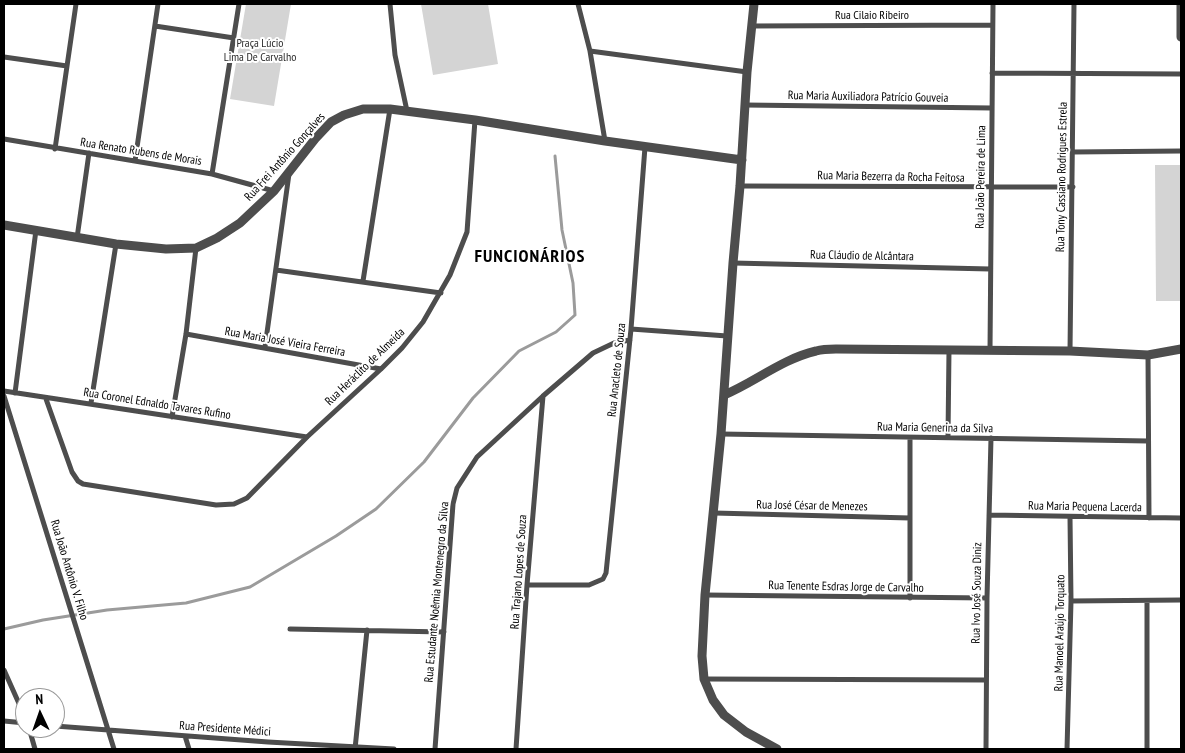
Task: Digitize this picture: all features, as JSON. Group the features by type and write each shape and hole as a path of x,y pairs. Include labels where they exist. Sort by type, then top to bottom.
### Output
{"street":[{"path":"55,148 76,4"},
{"path":"135,161 158,4"},
{"path":"212,174 239,4"},
{"path":"390,4 395,55 407,111"},
{"path":"578,4 590,51 605,141"},
{"path":"754,4 747,72 721,434 705,595 702,656 704,679 713,700 724,715 746,732 777,749"},
{"name":"Rua João Pereira de Lima","path":"990,350 993,4"},
{"name":"Rua Tony Cassiano Rodrigues Estrela","path":"1070,351 1074,4"},
{"path":"1181,7 1181,37"},
{"name":"Rua Cilaio Ribeiro","path":"751,26 992,25"},
{"path":"155,26 234,38"},
{"path":"590,51 747,72"},
{"path":"4,57 67,66"},
{"path":"992,73 1181,74"},
{"name":"Rua Maria Auxiliadora Patrício Gouveia","path":"745,105 992,108"},
{"name":"Rua Frei Antônio Gonçalves","path":"4,225 116,244 166,249 196,248 217,238 240,223 274,191 289,170 326,128 344,115 363,109 390,109 475,120 645,147 742,160"},
{"path":"363,281 390,109"},
{"name":"Rua Heráclito de Almeida","path":"46,398 72,472 78,481 83,484 226,506 241,502 254,492 307,437 402,348 423,322 441,293 467,232 475,120"},
{"name":"Rua Renato Rubens de Morais","path":"4,139 212,174 274,191"},
{"name":"Rua Anacleto de Souza","path":"527,585 589,585 603,578 607,568 631,329 645,147"},
{"path":"1073,152 1181,151"},
{"path":"77,238 89,154"},
{"path":"265,347 289,170"},
{"name":"Rua Maria Bezerra da Rocha Feitosa","path":"740,186 1072,187"},
{"path":"15,393 36,230"},
{"path":"91,403 116,244"},
{"path":"172,417 186,334 196,248"},
{"name":"Rua Cláudio de Alcântara","path":"733,263 990,269"},
{"path":"276,270 441,293"},
{"path":"631,329 727,336"},
{"name":"Rua Maria José Vieira Ferreira","path":"186,334 381,369"},
{"name":"Rua Estudante Noêmia Montenegro da Silva","path":"435,749 453,504 457,488 478,458 543,396 594,353 614,343 630,340"},
{"path":"724,395 798,357 817,351 836,349 1070,351 1148,355 1181,349"},
{"path":"948,437 949,350"},
{"path":"1148,355 1149,518"},
{"name":"Rua Coronel Ednaldo Tavares Rufino","path":"4,392 91,403 307,437"},
{"name":"Rua João Antônio V. Filho","path":"4,396 6,411 114,749"},
{"name":"Rua Trajano Lopes de Souza","path":"516,749 527,585 543,396"},
{"name":"Rua Maria Generina da Silva","path":"721,434 1148,441"},
{"path":"910,438 910,598"},
{"name":"Rua Ivo José Souza Diniz","path":"986,749 990,438"},
{"name":"Rua José César de Menezes","path":"714,514 910,518"},
{"name":"Rua Maria Pequena Lacerda","path":"989,515 1181,518"},
{"name":"Rua Manoel Araújo Torquato","path":"1067,749 1071,601 1070,517"},
{"name":"Rua Tenente Esdras Jorge de Carvalho","path":"705,595 987,598"},
{"path":"1071,601 1181,600"},
{"path":"1147,601 1147,749"},
{"path":"290,629 444,632"},
{"path":"355,748 366,630"},
{"path":"4,670 15,695"},
{"path":"704,679 986,680"},
{"name":"Rua Presidente Médici","path":"65,727 355,748 394,749"},
{"path":"185,736 189,749"},
{"path":"268,742 270,749"}],"green space":[{"name":"Praça Lúcio Lima De Carvalho","path":"246,4 291,4 274,106 230,99"},
{"path":"421,4 488,4 498,64 433,75"},
{"path":"1155,165 1181,165 1181,301 1156,301"}],"waterway":[{"path":"4,629 43,620 107,610 186,603 250,587 336,536 376,509 424,462 473,398 519,351 556,332 575,315 573,283 562,230 555,156"}],"district":[{"name":"FUNCIONÁRIOS","path":"530,257"}]}
